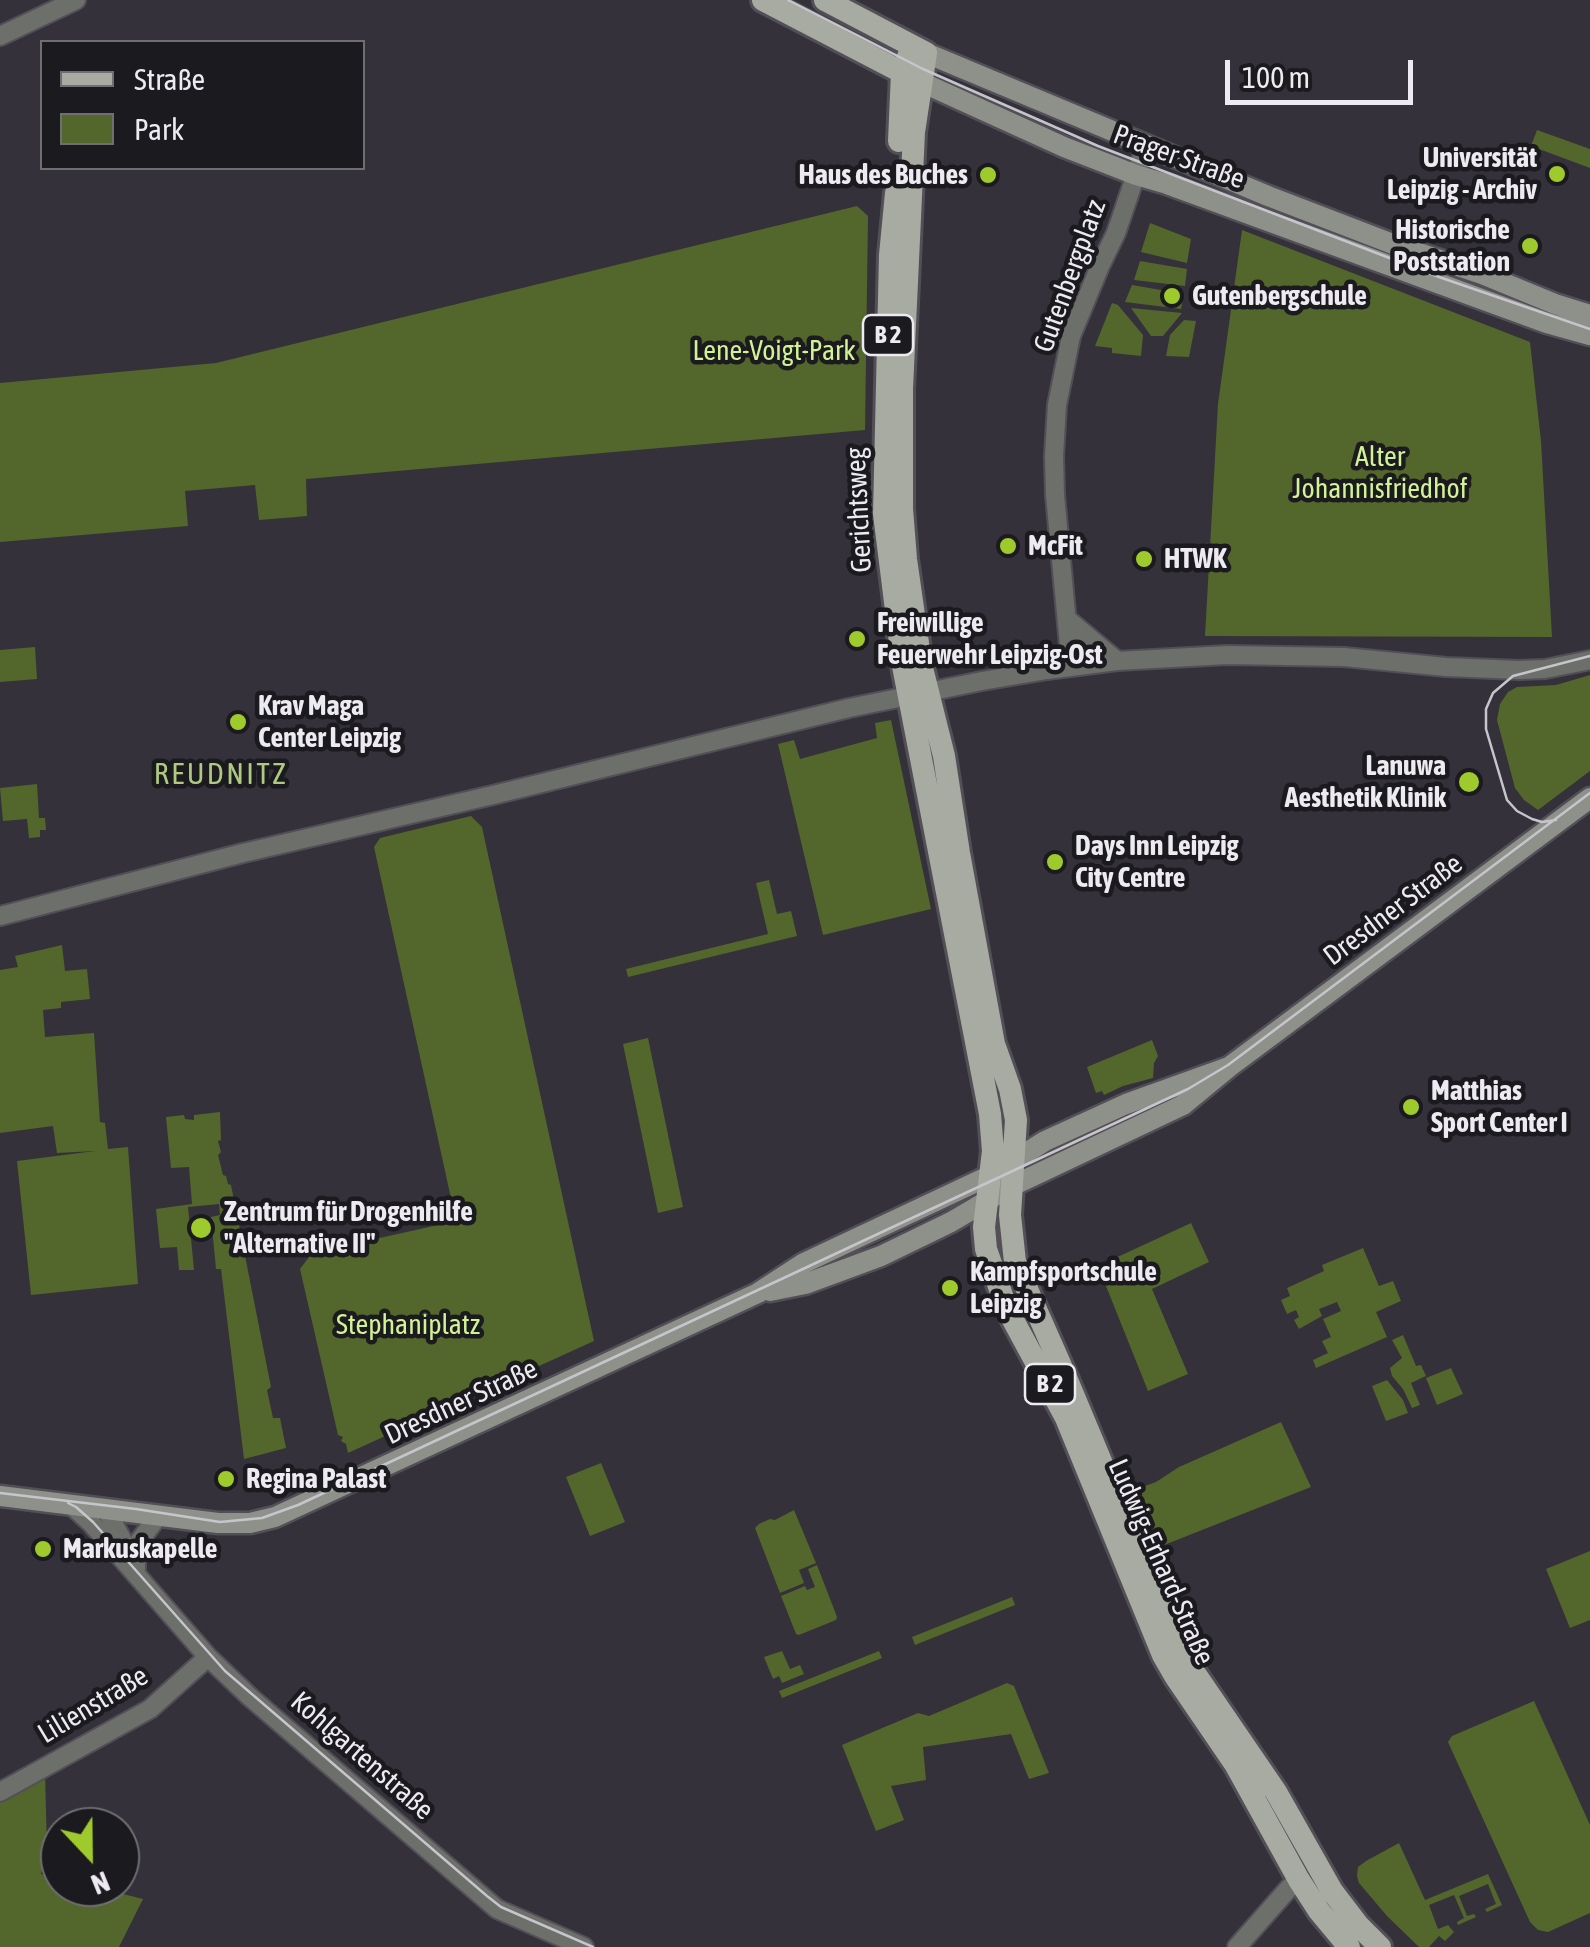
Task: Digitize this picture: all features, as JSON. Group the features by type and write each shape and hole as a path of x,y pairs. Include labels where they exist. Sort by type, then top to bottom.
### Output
{"main road":[{"name":"Prager Straße","path":"763,0 912,78 1064,147 1590,336"},
{"name":"Prager Straße","path":"825,0 918,49 1268,196 1590,314"},
{"name":"B 2","path":"912,78 918,49"},
{"name":"Gerichtsweg","path":"912,78 890,256 884,514 890,568 918,694 921,748 990,1114 991,1175"},
{"name":"Gerichtsweg","path":"918,694 944,756 994,1044 1016,1120 1015,1160"},
{"name":"Dresdner Straße","path":"758,1293 805,1284 860,1266 951,1222 1012,1186 1183,1105 1590,798"},
{"name":"Dresdner Straße","path":"0,1496 232,1524 275,1517 758,1293 812,1259 991,1175 1046,1141 1126,1104 1230,1067"},
{"name":"B 2","path":"1012,1186 1015,1160"},
{"name":"Ludwig-Erhard-Straße","path":"991,1175 984,1227 996,1284 1066,1418 1163,1654 1235,1764 1299,1880 1349,1947"},
{"name":"Ludwig-Erhard-Straße","path":"1012,1186 1010,1225 1015,1262 1181,1653 1276,1792 1332,1891 1380,1947"}],"street":[{"path":"0,36 76,0"},
{"name":"Gutenbergplatz","path":"1071,667 1054,480 1057,404 1072,336 1116,233 1146,145"},
{"path":"1067,619 1118,661"},
{"path":"0,916 243,853 849,708 1071,667 1227,655 1344,657 1536,670 1590,660"},
{"name":"Kohlgartenstraße","path":"70,1504 208,1657 250,1697 497,1909 584,1947"},
{"path":"104,1538 106,1508"},
{"name":"Kohlgartenstraße","path":"106,1508 134,1572"},
{"path":"134,1572 140,1540 159,1515"},
{"name":"Lilienstraße","path":"0,1792 150,1708 208,1657"},
{"path":"1237,1947 1299,1880"}],"green space":[{"path":"1537,130 1590,149 1590,168 1531,146"},
{"name":"Lene-Voigt-Park","path":"857,206 868,216 865,430 306,479 307,516 296,517 259,520 255,485 185,491 188,526 0,542 0,383 216,363"},
{"path":"1150,223 1191,239 1187,263 1141,252"},
{"name":"Alter Johannisfriedhof","path":"1242,230 1530,342 1541,441 1552,637 1205,636 1218,404"},
{"path":"1140,261 1187,269 1185,286 1134,280"},
{"path":"1132,285 1184,294 1181,309 1125,302"},
{"path":"1112,303 1143,335 1141,356 1112,353 1112,348 1095,346"},
{"path":"1131,308 1182,313 1163,336 1151,336"},
{"path":"1184,320 1196,321 1189,357 1166,356 1170,335"},
{"path":"35,647 37,679 0,682 0,650"},
{"path":"1590,675 1590,771 1538,810 1515,788 1497,720 1500,704 1517,687 1556,685"},
{"path":"891,720 931,909 823,935 778,744 794,740 800,759 877,738 875,723"},
{"path":"37,784 39,818 45,818 46,830 40,830 40,837 29,838 27,819 3,821 0,788"},
{"name":"Stephaniplatz","path":"471,816 482,827 594,1341 348,1453 341,1441 343,1437 338,1435 300,1269 312,1253 456,1221 374,847 380,838"},
{"path":"769,880 777,914 791,911 797,936 628,977 626,969 768,934 756,883"},
{"path":"62,945 65,971 87,969 90,999 61,1002 61,1008 43,1010 45,1037 94,1033 100,1122 105,1123 108,1149 128,1147 138,1284 31,1295 17,1161 95,1151 57,1153 53,1126 0,1133 0,970 18,967 15,956"},
{"path":"648,1038 683,1207 658,1213 623,1044"},
{"path":"1152,1040 1158,1056 1153,1078 1104,1095 1102,1091 1096,1093 1087,1067"},
{"path":"220,1112 218,1155 223,1175 231,1185 271,1387 267,1390 273,1418 280,1418 286,1448 244,1459 221,1269 216,1269 211,1217 220,1215 219,1204 188,1207 194,1270 179,1270 177,1247 160,1248 156,1209 192,1204 189,1167 171,1168 166,1117 184,1115 185,1119 194,1120 194,1115"},
{"path":"1191,1223 1209,1262 1152,1289 1188,1374 1148,1391 1098,1266"},
{"path":"1363,1248 1379,1286 1393,1281 1401,1301 1376,1312 1387,1337 1316,1368 1313,1360 1328,1353 1322,1341 1331,1337 1323,1319 1341,1311 1337,1302 1319,1309 1322,1316 1299,1329 1294,1320 1299,1317 1296,1310 1287,1314 1281,1300 1290,1296 1287,1288 1324,1271 1322,1265"},
{"path":"1403,1335 1416,1366 1421,1365 1426,1376 1411,1383 1420,1405 1412,1408 1390,1368 1402,1358 1392,1340"},
{"path":"1451,1368 1463,1394 1437,1405 1426,1378"},
{"path":"1387,1380 1408,1413 1386,1421 1372,1386"},
{"path":"1281,1422 1311,1487 1159,1547 1134,1490"},
{"path":"601,1463 625,1522 590,1536 566,1477"},
{"path":"794,1510 816,1563 799,1570 804,1583 780,1593 755,1528"},
{"path":"1590,1551 1590,1620 1570,1628 1546,1569"},
{"path":"817,1565 837,1617 799,1635 781,1596 805,1586 807,1590 815,1587 808,1569"},
{"path":"1012,1597 1015,1605 915,1645 912,1637"},
{"path":"782,1651 790,1669 800,1665 804,1674 782,1683 779,1676 773,1679 764,1657"},
{"path":"879,1651 882,1658 782,1698 779,1691"},
{"path":"1007,1683 1014,1686 1049,1773 1029,1779 1011,1734 923,1747 926,1780 891,1786 904,1820 876,1831 842,1745 918,1713 929,1716"},
{"path":"1534,1701 1590,1825 1590,1913 1548,1932 1538,1930 1530,1922 1448,1742 1452,1736"},
{"path":"45,1771 46,1807 40,1807 40,1907 139,1907 119,1947 0,1947 0,1799"},
{"path":"1399,1843 1425,1900 1488,1874 1502,1905 1487,1912 1485,1909 1496,1904 1488,1884 1459,1896 1467,1916 1476,1917 1458,1925 1464,1918 1454,1895 1429,1905 1438,1929 1448,1925 1454,1932 1445,1941 1439,1936 1429,1947 1419,1947 1387,1916 1357,1876 1358,1867"}],"tram line":[{"path":"788,0 923,69 1098,146 1439,277 1590,329"},
{"path":"1556,820 1532,819 1507,800 1486,729 1486,709 1493,693 1513,676 1590,656"},
{"path":"0,1493 220,1522 262,1518 298,1505 1188,1089 1228,1065 1590,793"},
{"path":"68,1503 93,1522 225,1671 487,1896 501,1907 593,1947"}],"place":[{"name":"Universität Leipzig - Archiv","path":"1557,174"},
{"name":"Haus des Buches","path":"988,175"},
{"name":"Historische Poststation","path":"1530,246"},
{"name":"Gutenbergschule","path":"1172,296"},
{"name":"McFit","path":"1008,546"},
{"name":"HTWK","path":"1144,559"},
{"name":"Freiwillige Feuerwehr Leipzig-Ost","path":"857,639"},
{"name":"Krav Maga Center Leipzig","path":"238,722"},
{"name":"Lanuwa Aesthetik Klinik","path":"1469,782"},
{"name":"Days Inn Leipzig City Centre","path":"1055,862"},
{"name":"Matthias Sport Center I","path":"1411,1107"},
{"name":"Zentrum für Drogenhilfe \"Alternative II\"","path":"201,1228"},
{"name":"Kampfsportschule Leipzig","path":"950,1288"},
{"name":"Regina Palast","path":"226,1479"},
{"name":"Markuskapelle","path":"43,1549"}],"district":[{"name":"REUDNITZ","path":"221,775"}]}
